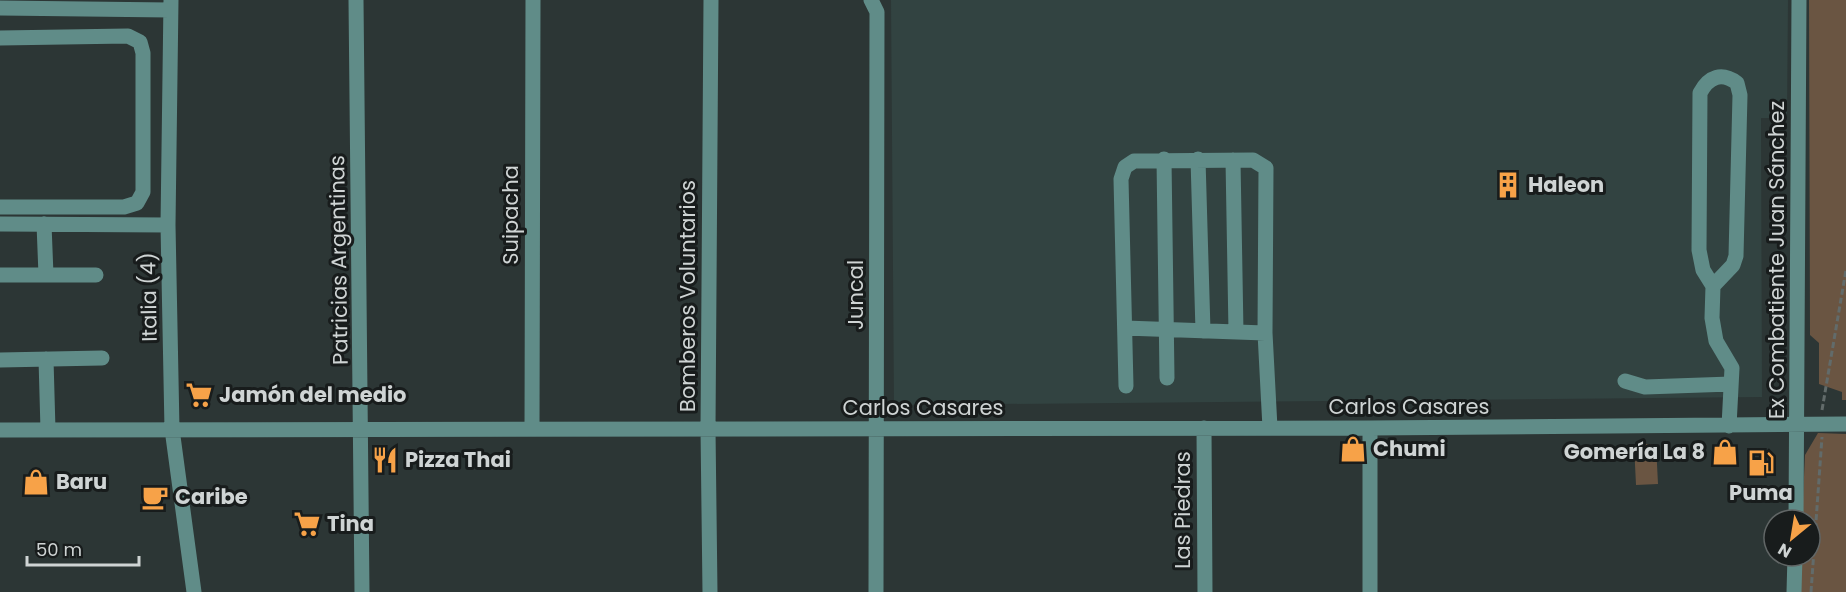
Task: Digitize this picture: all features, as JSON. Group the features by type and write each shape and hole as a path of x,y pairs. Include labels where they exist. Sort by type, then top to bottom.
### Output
{"street":[{"name":"Patricias Argentinas","path":"356,0 362,592"},
{"name":"Suipacha","path":"532,429 533,0"},
{"name":"Bomberos Voluntarios","path":"710,592 708,429 711,0"},
{"name":"Juncal","path":"871,0 877,12 876,592"},
{"name":"Ex Combatiente Juan Sánchez","path":"1796,508 1799,0"},
{"path":"0,8 171,5"},
{"name":"Italia (4)","path":"171,5 168,225 172,429 194,592"},
{"path":"0,38 128,36 140,42 143,53 143,192 137,203 124,207 0,207"},
{"path":"1713,286 1733,265 1736,256 1740,95 1737,83 1728,76 1715,77 1706,82 1700,93 1699,259 1713,286 1712,318 1716,341 1732,368 1729,426"},
{"path":"1164,159 1167,378"},
{"path":"1126,386 1121,179 1125,167 1134,161 1164,159 1253,160 1266,168 1265,333 1270,428"},
{"path":"1198,159 1203,331"},
{"path":"1233,160 1236,332"},
{"path":"0,224 168,225"},
{"path":"44,224 46,275"},
{"path":"0,275 96,276"},
{"path":"1125,328 1265,333"},
{"path":"0,360 102,358"},
{"path":"46,359 48,430"},
{"path":"1625,381 1645,387 1731,384"},
{"name":"Carlos Casares","path":"0,430 1370,428 1846,424"},
{"name":"Las Piedras","path":"1204,428 1205,592"},
{"path":"1370,428 1370,592"},
{"path":"1794,592 1795,568"}],"path":[{"path":"1811,592 1824,425 1821,414 1824,382 1846,270"}],"shaded area":[{"path":"891,0 1788,0 1787,118 1761,118 1762,397 894,405"},
{"path":"1809,0 1846,0 1846,400 1842,400 1842,392 1819,384 1819,343 1810,335"},
{"path":"1818,433 1846,434 1846,592 1798,592 1799,568 1822,568 1822,508 1803,508 1805,455"},
{"path":"1634,444 1656,444 1658,484 1636,485"}],"place":[{"name":"Haleon","path":"1508,185"},
{"name":"Jamón del medio","path":"199,395"},
{"name":"Chumi","path":"1353,449"},
{"name":"Gomería La 8","path":"1725,452"},
{"name":"Pizza Thai","path":"385,460"},
{"name":"Puma","path":"1761,463"},
{"name":"Baru","path":"36,482"},
{"name":"Caribe","path":"155,497"},
{"name":"Tina","path":"307,524"}]}
